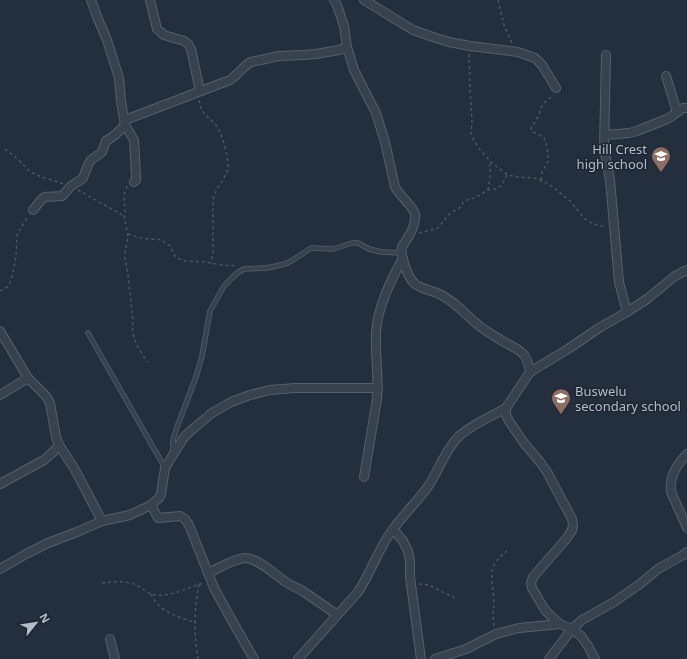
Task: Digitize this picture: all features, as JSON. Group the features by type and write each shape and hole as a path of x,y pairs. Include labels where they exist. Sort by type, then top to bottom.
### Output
{"street":[{"path":"91,0 107,40 119,78 125,123 134,140 136,176 136,180 134,182"},
{"path":"150,0 157,29 164,35 188,44 191,49 198,91"},
{"path":"334,0 344,26 347,47 354,70 376,113 385,142 394,187 414,210 414,222 410,234 402,246 402,255 407,271 413,282 418,286 444,296 460,307 476,324 516,348 524,355 529,363 530,372"},
{"path":"364,0 413,30 449,42 518,52 535,58 546,70 556,88"},
{"path":"33,210 45,197 62,196 83,178 91,160 102,152 106,141 115,135 125,123 198,91 230,80 239,74 248,63 279,56 304,55 339,50 347,47"},
{"path":"606,55 604,148 610,180 619,282 627,312"},
{"path":"666,76 677,112"},
{"path":"605,135 637,131 667,119 683,108 687,108"},
{"path":"364,477 378,388 376,332 380,310 402,255"},
{"path":"298,659 358,592 393,529 427,487 449,448 460,436 474,425 506,408 530,372 627,312 647,299 675,276 687,270"},
{"path":"0,331 28,378 46,396 50,403 56,437 59,445 74,468 102,521"},
{"path":"0,395 28,378"},
{"path":"0,569 48,543 102,521 130,515 151,505 159,498 161,494 164,468 185,436 212,413 231,402 270,390 295,388 378,388"},
{"path":"506,408 506,415 509,421 524,443 544,467 568,509 573,525 567,538 533,578 531,583 532,588 545,610 560,624 572,629 581,636 595,659"},
{"path":"0,484 44,460 59,445"},
{"path":"687,454 676,468 670,486 671,492 687,528"},
{"path":"151,505 158,518 180,516 185,519 189,525 214,588 254,659"},
{"path":"393,529 403,541 408,551 421,659"},
{"path":"549,659 572,629 582,620 614,602 640,584 658,569 687,552"},
{"path":"210,577 223,566 239,559 250,558 337,615"},
{"path":"435,659 466,649 496,634 519,628 560,624"},
{"path":"110,639 115,659"}],"lane":[{"path":"174,454 173,440 176,427 198,370 210,311 224,286 237,273 244,269 267,268 285,264 311,248 333,248 352,243 358,243 369,249 381,252 402,255"},
{"path":"88,333 164,468"}],"path":[{"path":"498,0 504,25 512,44 518,52"},
{"path":"470,46 469,77 472,121 471,133 474,141 481,151 490,161 507,174 518,177 535,178 549,184 570,201 585,219 593,224 614,227"},
{"path":"541,180 542,172 549,160 544,138 533,132 531,126 537,120 541,107 554,95 556,88"},
{"path":"198,91 200,105 204,113 216,125 220,132 228,161 228,169 214,194 213,252 211,263"},
{"path":"5,149 36,175 82,192 124,216"},
{"path":"488,190 491,169 490,161"},
{"path":"410,234 438,228 450,212 461,207 464,202 488,190 496,189 502,185 507,174"},
{"path":"134,182 128,186 124,195 124,216 128,234 125,258 133,321 132,330 138,346 148,362"},
{"path":"0,291 7,287 10,282 16,256 17,235 26,217 33,210"},
{"path":"128,234 140,238 162,240 170,246 175,256 185,261 211,263 244,269"},
{"path":"496,634 493,619 493,568 497,560 507,551"},
{"path":"102,583 129,582 151,594 157,595 168,594 186,589 199,584 210,577"},
{"path":"411,583 429,584 455,598"},
{"path":"198,659 196,623 199,584"},
{"path":"151,594 153,600 169,613 196,623"}],"place":[{"name":"Hill Crest high school","path":"661,173"},
{"name":"Buswelu secondary school","path":"561,415"}]}
